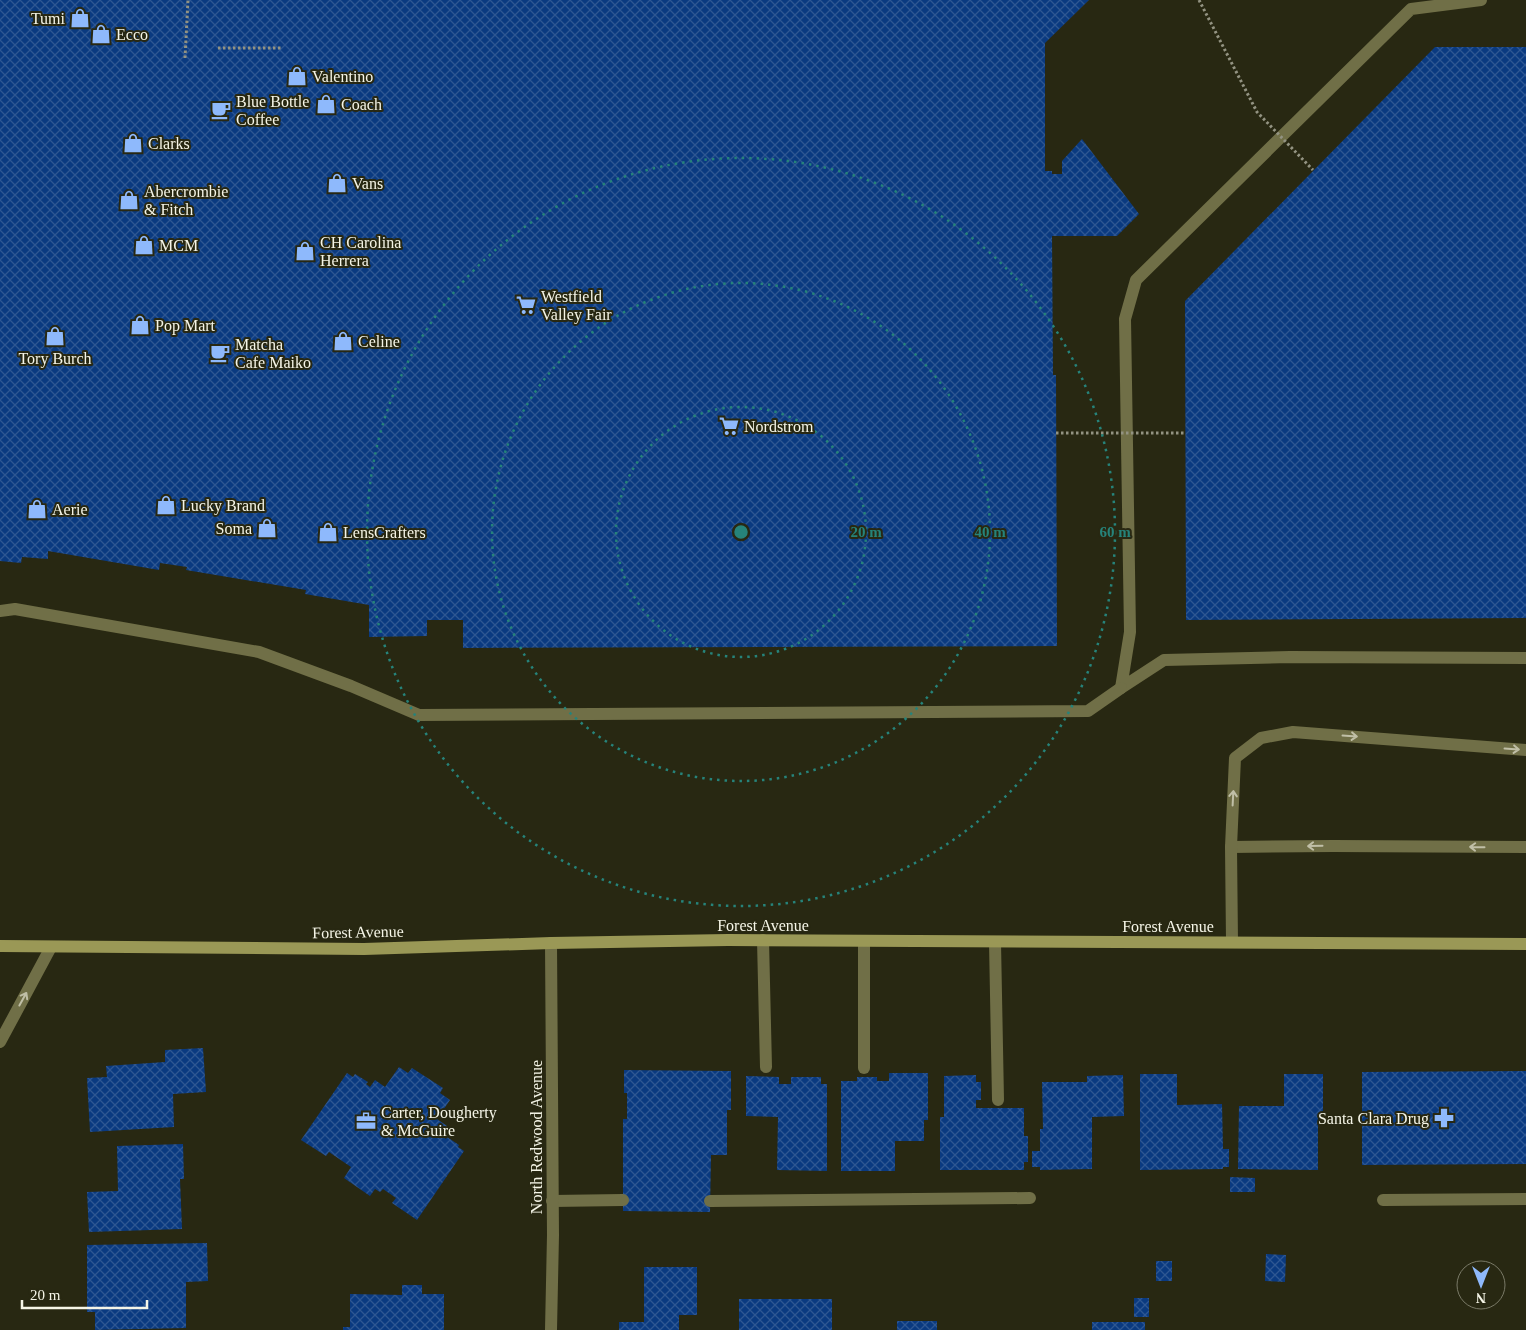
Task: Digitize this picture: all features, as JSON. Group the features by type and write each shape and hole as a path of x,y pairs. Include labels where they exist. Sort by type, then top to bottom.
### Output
{"main road":[{"name":"Forest Avenue","path":"0,946 364,949 551,943 763,940 1526,944"}],"street":[{"path":"1121,688 1130,632 1125,319 1136,280 1411,9 1481,0"},
{"path":"0,611 14,609 259,652 352,686 419,715 1088,711 1164,660 1526,658"},
{"path":"1232,942 1231,847 1235,758 1261,738 1293,732 1526,750"},
{"path":"1231,847 1526,847"},
{"path":"763,940 766,1067"},
{"path":"864,941 864,1068"},
{"path":"995,942 998,1100"},
{"name":"North Redwood Avenue","path":"551,943 551,1330"},
{"path":"0,1042 51,947"},
{"path":"710,1200 1030,1198"},
{"path":"1383,1200 1526,1199"},
{"path":"552,1201 623,1200"}],"path":[{"path":"185,58 188,0"},
{"path":"1200,0 1258,112 1313,170"},
{"path":"218,48 283,48"},
{"path":"1056,433 1185,433"}],"building":[{"name":"Westfield Valley Fair","path":"0,0 1089,0 1045,43 1045,171 1052,171 1052,174 1062,174 1062,161 1082,139 1139,214 1117,236 1052,236 1053,375 1056,375 1057,646 463,648 463,620 427,620 427,636 369,637 369,605 305,594 306,590 186,570 187,567 160,563 159,570 48,551 48,559 22,557 21,563 0,561"},
{"path":"1435,47 1526,47 1526,618 1186,620 1185,301"},
{"path":"203,1048 206,1092 173,1094 174,1127 90,1132 87,1078 107,1077 106,1066 165,1062 165,1050"},
{"path":"399,1067 408,1073 412,1068 443,1088 440,1093 450,1100 437,1119 447,1126 440,1135 459,1145 458,1147 464,1151 417,1220 392,1203 396,1198 383,1189 380,1192 375,1189 370,1196 344,1178 351,1167 329,1152 326,1156 301,1140 347,1073 353,1077 355,1074 368,1082 366,1084 370,1087 375,1080 385,1087"},
{"path":"624,1070 731,1071 731,1110 727,1110 727,1155 711,1155 710,1212 623,1211 623,1119 627,1119 627,1093 624,1093"},
{"name":"Santa Clara Drug","path":"1526,1071 1526,1164 1362,1165 1362,1072"},
{"path":"889,1073 928,1073 928,1120 924,1120 924,1141 895,1141 895,1171 841,1171 841,1081 857,1081 857,1077 877,1077 877,1081 889,1081"},
{"path":"1140,1074 1177,1074 1177,1105 1222,1104 1223,1149 1229,1149 1229,1167 1223,1167 1223,1169 1140,1170"},
{"path":"1284,1074 1323,1074 1323,1118 1318,1118 1318,1170 1238,1169 1239,1106 1284,1106"},
{"path":"976,1075 976,1082 981,1082 981,1100 976,1100 976,1108 1024,1108 1024,1136 1028,1136 1028,1162 1024,1162 1024,1170 940,1170 940,1117 944,1117 944,1076"},
{"path":"1123,1075 1124,1116 1092,1117 1092,1169 1040,1170 1040,1167 1032,1167 1032,1151 1040,1151 1040,1129 1043,1129 1042,1082 1087,1082 1087,1076"},
{"path":"746,1076 779,1077 779,1084 791,1084 791,1077 821,1077 821,1084 827,1084 827,1171 777,1170 778,1117 746,1116"},
{"path":"183,1144 184,1179 180,1179 182,1229 89,1232 87,1192 118,1191 117,1146"},
{"path":"1230,1177 1255,1178 1255,1192 1230,1192"},
{"path":"207,1243 208,1281 186,1282 186,1328 95,1330 95,1312 87,1312 87,1245"},
{"path":"1266,1254 1286,1255 1285,1282 1265,1281"},
{"path":"1156,1261 1172,1261 1172,1281 1156,1281"},
{"path":"644,1267 697,1267 697,1315 679,1315 679,1330 619,1330 619,1322 644,1322"},
{"path":"402,1285 422,1285 422,1294 444,1294 444,1330 343,1330 343,1327 350,1327 350,1294 402,1295"},
{"path":"1134,1298 1149,1298 1149,1317 1134,1317"},
{"path":"739,1299 832,1299 832,1330 739,1330"},
{"path":"897,1321 937,1321 937,1330 897,1330"},
{"path":"1092,1322 1145,1322 1145,1330 1092,1330"}],"place":[{"name":"Tumi","path":"80,18"},
{"name":"Ecco","path":"101,34"},
{"name":"Valentino","path":"297,76"},
{"name":"Coach","path":"326,104"},
{"name":"Blue Bottle Coffee","path":"221,110"},
{"name":"Clarks","path":"133,143"},
{"name":"Vans","path":"337,183"},
{"name":"Abercrombie & Fitch","path":"129,200"},
{"name":"MCM","path":"144,245"},
{"name":"CH Carolina Herrera","path":"305,251"},
{"name":"Westfield Valley Fair","path":"526,305"},
{"name":"Pop Mart","path":"140,325"},
{"name":"Tory Burch","path":"55,336"},
{"name":"Celine","path":"343,341"},
{"name":"Matcha Cafe Maiko","path":"220,353"},
{"name":"Nordstrom","path":"729,426"},
{"name":"Lucky Brand","path":"166,505"},
{"name":"Aerie","path":"37,509"},
{"name":"Soma","path":"267,528"},
{"name":"LensCrafters","path":"328,532"},
{"name":"Santa Clara Drug","path":"1444,1118"},
{"name":"Carter, Dougherty & McGuire","path":"366,1121"}]}
